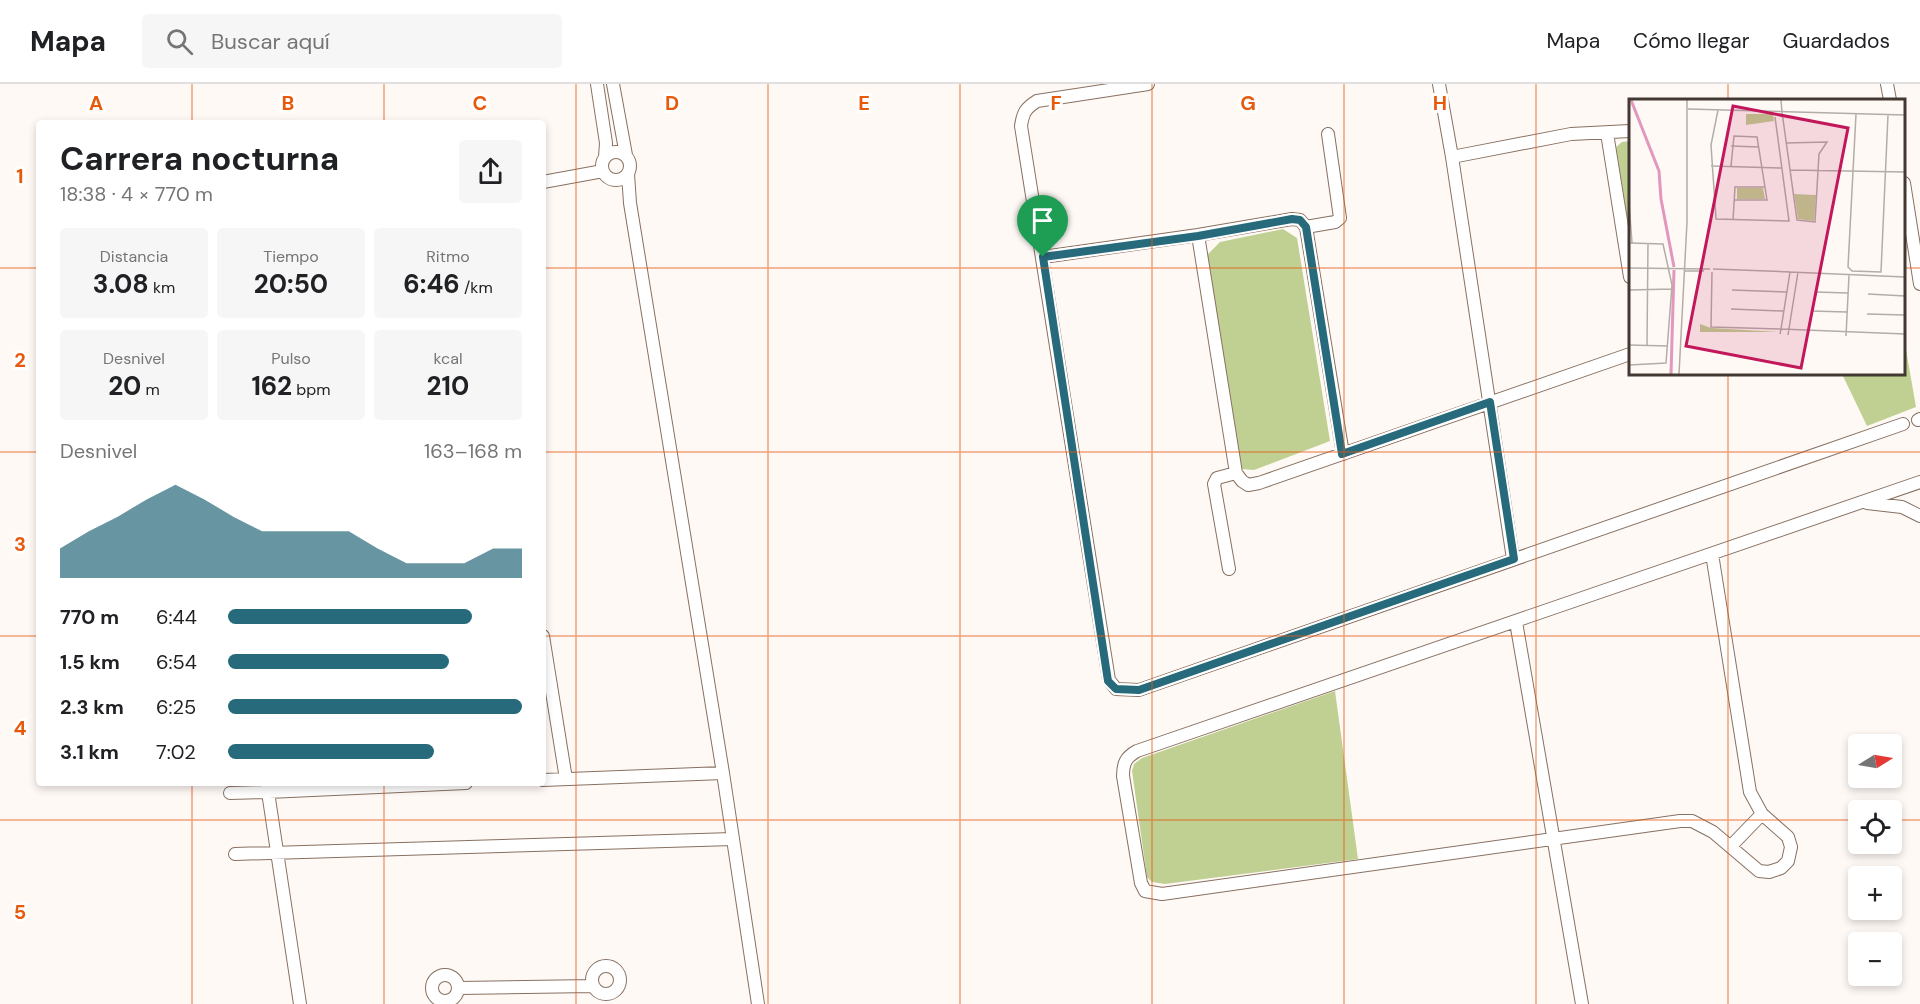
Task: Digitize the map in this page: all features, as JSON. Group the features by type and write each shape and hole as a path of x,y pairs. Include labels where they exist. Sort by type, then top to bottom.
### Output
{"street":[{"path":"597,84 606,143 603,162 607,175 621,187 630,202"},
{"path":"613,84 626,155 630,164 628,174 630,202 723,773 758,1004"},
{"path":"1148,84 1037,101 1026,108 1022,126 1108,681 1116,689 1139,690 1903,424"},
{"path":"1439,84 1514,559"},
{"path":"1887,84 1890,99"},
{"path":"1452,157 1571,134 1629,131"},
{"path":"1606,133 1629,271"},
{"path":"1306,227 1335,222 1340,218 1328,134"},
{"path":"605,157 613,152 626,155"},
{"path":"546,182 607,175 620,179 628,174"},
{"path":"1905,189 1920,284"},
{"path":"1043,257 1198,236 1292,219 1300,220 1306,227 1342,454"},
{"path":"1198,236 1236,473 1248,485 1629,354"},
{"path":"1229,569 1214,484 1217,478 1236,473"},
{"path":"1712,554 1750,792 1762,814 1788,837 1791,847 1788,861 1781,868 1769,872 1759,871 1713,832 1692,821 1680,821 1162,894 1145,891 1141,883 1123,776 1123,765 1128,756 1137,751 1920,482"},
{"path":"1860,502 1902,507 1920,516"},
{"path":"1516,622 1582,1004"},
{"path":"546,655 566,779"},
{"path":"546,780 723,773"},
{"path":"230,794 267,788 340,786"},
{"path":"267,788 300,1004"},
{"path":"1731,846 1762,814"},
{"path":"234,854 733,839"},
{"path":"607,966 619,974 620,984 606,999 593,986 592,976 598,969 607,966"},
{"path":"454,997 593,986"}],"green space":[{"path":"1629,141 1629,229 1616,147 1622,142"},
{"path":"1283,229 1297,238 1330,441 1254,470 1241,469 1207,255 1220,242"},
{"path":"1905,344 1916,407 1867,426 1842,375 1905,375"},
{"path":"1335,691 1358,859 1165,884 1152,882 1147,877 1132,771 1134,764 1142,758"}],"route":[{"path":"1292,219 1300,220 1306,227 1342,454 1490,402 1514,559 1139,690 1116,689 1108,681 1043,257 1198,236 1292,219"}]}
